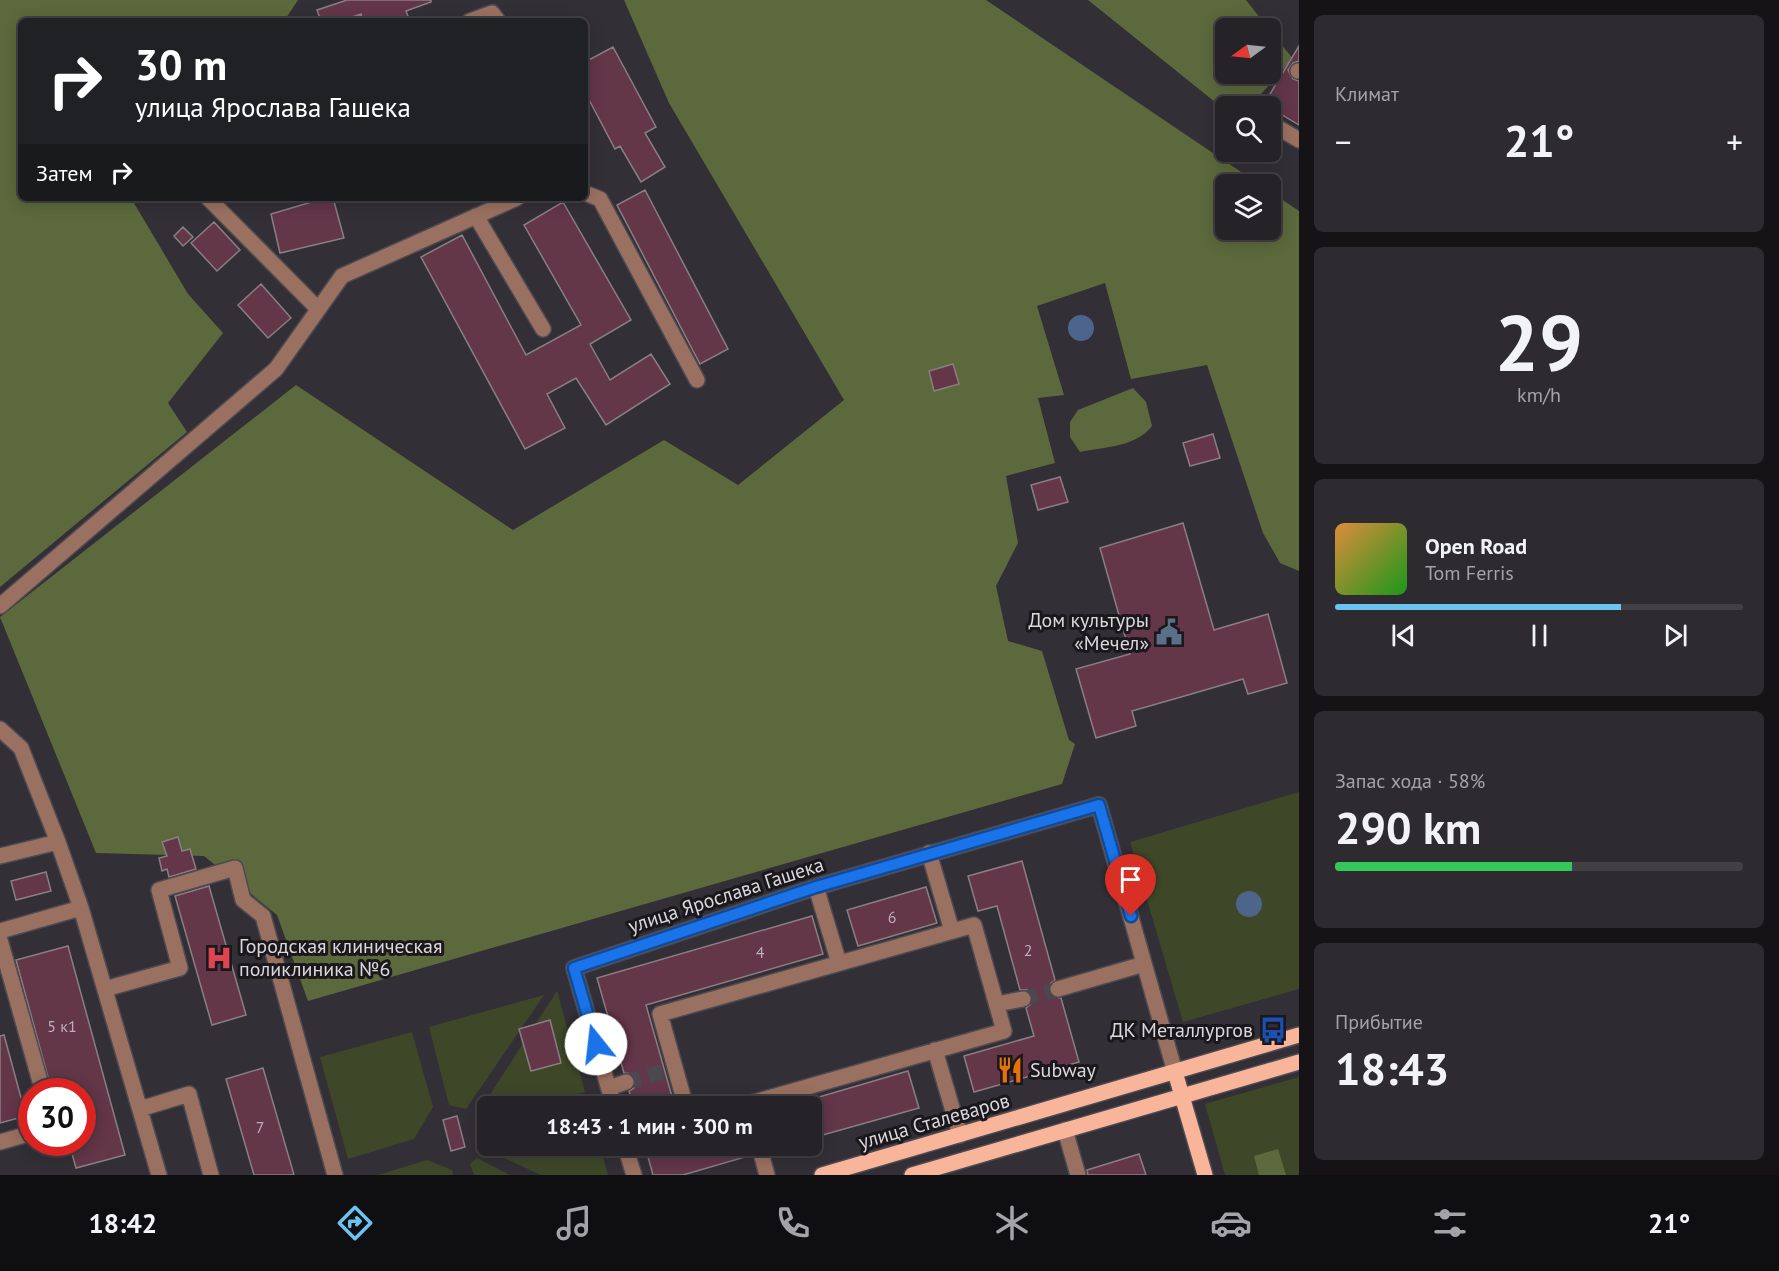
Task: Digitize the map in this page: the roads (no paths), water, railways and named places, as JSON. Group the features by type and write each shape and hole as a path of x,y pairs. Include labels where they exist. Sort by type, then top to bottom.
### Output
{"main road":[{"name":"улица Сталеваров","path":"822,1175 1299,1035"},
{"path":"912,1175 1299,1062"},
{"path":"1175,1072 1204,1175"}],"street":[{"path":"478,18 492,13 496,18"},
{"path":"1281,129 1299,140"},
{"path":"588,194 600,199 697,380"},
{"path":"211,201 318,309"},
{"path":"0,606 276,369 342,276 510,201"},
{"path":"476,216 543,329"},
{"path":"0,729 21,748 58,842 81,908 159,1175"},
{"name":"улица Ярослава Гашека","path":"611,1096 574,968 816,887 1099,805 1144,964"},
{"path":"0,856 58,842"},
{"path":"929,853 952,931"},
{"path":"105,989 180,968 159,890 235,868 243,900 263,916 336,1175"},
{"path":"816,887 839,963"},
{"path":"0,931 81,908"},
{"path":"681,1096 670,1069 660,1014 974,925 1004,1031 779,1096"},
{"path":"1,949 39,1078"},
{"path":"1058,989 1144,964 1175,1072"},
{"path":"997,1004 1023,999"},
{"path":"935,1050 960,1135"},
{"path":"609,1088 626,1082"},
{"path":"140,1109 189,1094 211,1175"},
{"path":"1065,1130 1078,1175"},
{"path":"0,1142 18,1137"},
{"path":"628,1156 634,1175"},
{"path":"762,1156 767,1175"}],"water":[{"path":"1081,315 1090,319 1094,328 1090,337 1081,341 1072,337 1068,328 1072,319"},
{"path":"1249,891 1258,895 1262,904 1258,913 1249,917 1240,913 1236,904 1240,895"}],"tunnel":[{"path":"1023,999 1058,989"},
{"path":"626,1082 665,1071"}],"place":[{"name":"Дом культуры «Мечел»","path":"1169,632"},
{"name":"Городская клиническая поликлиника №6","path":"219,958"},
{"name":"ДК Металлургов","path":"1273,1030"},
{"name":"Subway","path":"1010,1070"}]}
